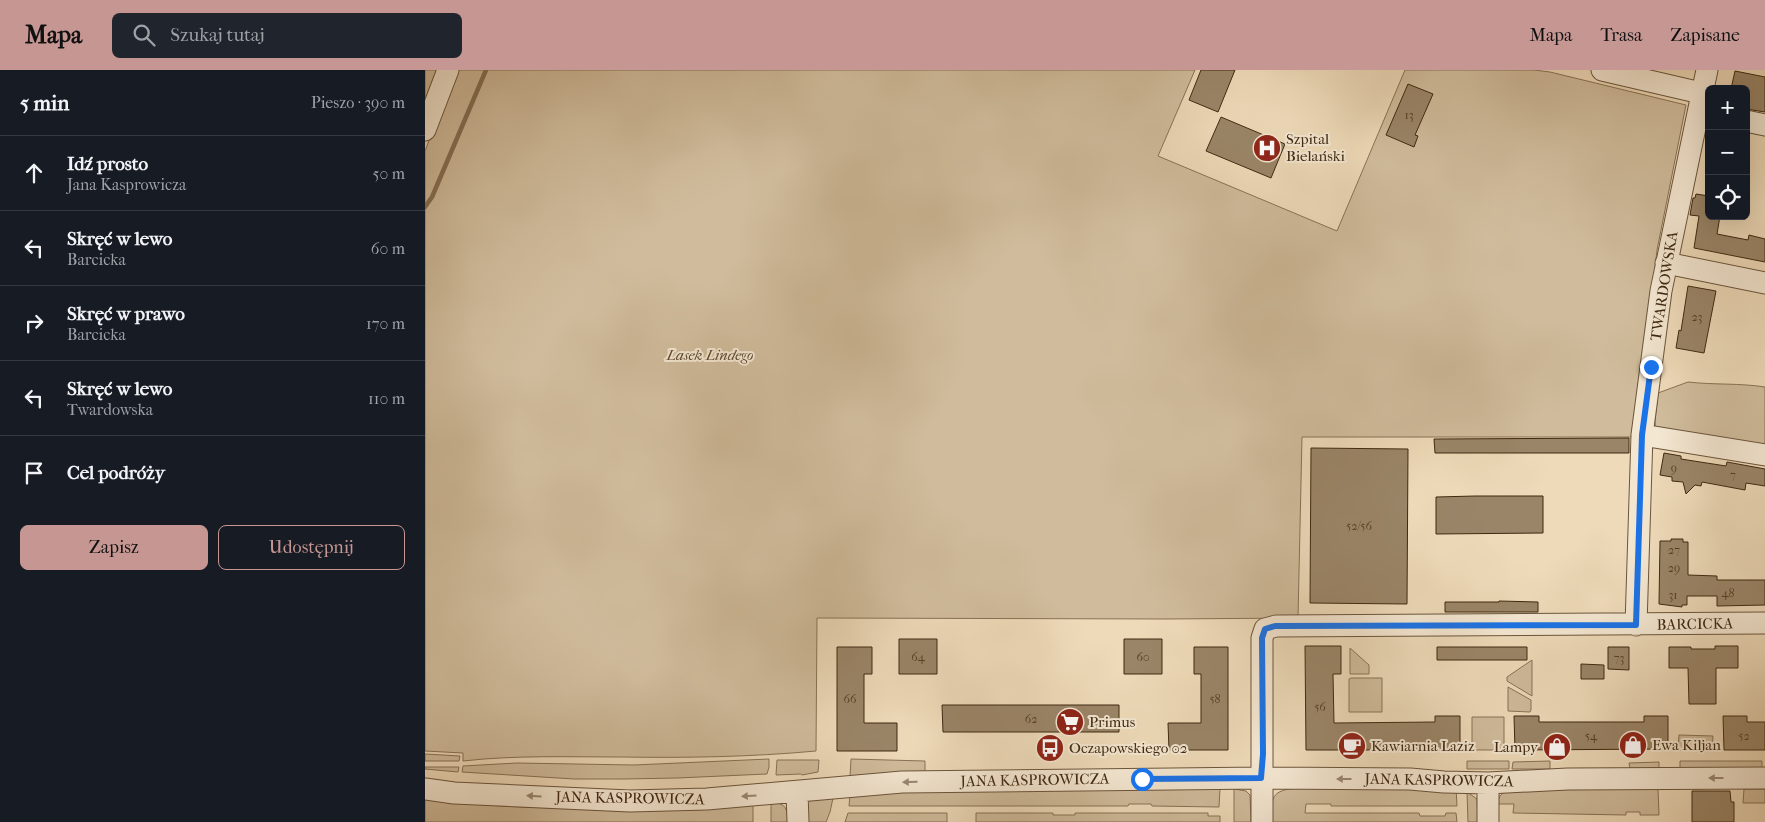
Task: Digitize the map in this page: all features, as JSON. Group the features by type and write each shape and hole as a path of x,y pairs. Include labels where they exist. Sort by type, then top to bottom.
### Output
{"street":[{"path":"425,130 448,70"},
{"path":"1602,70 1702,106"},
{"name":"TWARDOWSKA","path":"1636,625 1642,435 1661,291 1702,106 1707,70"},
{"path":"1750,122 1765,125"},
{"path":"1666,263 1765,283"},
{"path":"1642,435 1765,455"},
{"name":"BARCICKA","path":"1261,778 1263,754 1262,638 1265,629 1275,626 1765,623"},
{"path":"1261,778 1262,822"},
{"name":"JANA KASPROWICZA","path":"425,789 630,800 707,799 903,782 1261,778 1410,779 1487,783 1569,779 1765,778"},
{"path":"1487,783 1488,822"},
{"path":"797,792 798,822"}],"green space":[{"path":"425,70 441,70 425,111"},
{"name":"Lasek Lindego","path":"456,70 1195,70 1158,156 1337,231 1405,70 1534,70 1550,72 1686,105 1657,250 1636,437 1302,437 1298,618 817,618 816,751 719,757 543,757 463,761 463,753 425,751 425,151"},
{"path":"1688,382 1765,387 1765,445 1656,435 1655,421 1658,393"},
{"path":"1350,648 1369,665 1369,674 1350,674"},
{"path":"1532,660 1532,696 1507,681 1507,677"},
{"path":"1382,678 1382,712 1349,712 1349,679"},
{"path":"1508,687 1531,700 1530,712 1508,711"},
{"path":"1472,717 1504,717 1504,750 1472,750"},
{"path":"1679,735 1713,736 1712,750 1678,750"},
{"path":"425,754 460,756 459,761 425,761"},
{"path":"769,759 767,774 677,778 574,779 462,772 463,766 517,763 634,765"},
{"path":"851,759 925,761 925,772 850,777"},
{"path":"777,760 819,760 818,772 802,775 776,775"},
{"path":"1467,761 1509,761 1509,769 1467,769"},
{"path":"1550,761 1550,769 1512,769 1513,762"},
{"path":"1680,761 1762,761 1762,769 1680,769"},
{"path":"1659,762 1659,769 1630,769 1629,763"},
{"path":"425,767 459,767 458,772 425,769"},
{"path":"1299,788 1456,788 1457,806 1331,806 1331,804 1306,804 1305,813 1419,813 1420,816 1445,816 1446,813 1456,813 1457,822 1271,822 1275,796 1283,791"},
{"path":"1658,788 1659,815 1640,815 1640,812 1626,812 1626,815 1513,813 1514,804 1498,804 1501,795 1510,790"},
{"path":"1220,789 1219,807 1152,806 1151,804 1129,804 1128,806 849,806 850,795 894,791"},
{"path":"1234,789 1246,791 1250,795 1251,822 1234,822"},
{"path":"1744,789 1765,789 1765,803 1743,803"},
{"path":"1467,792 1477,799 1478,822 1468,822"},
{"path":"833,798 826,822 806,822 808,801"},
{"path":"425,799 548,808 753,805 753,822 425,822"},
{"path":"777,803 785,808 788,822 771,822 771,804"},
{"path":"848,813 947,813 947,822 845,822"},
{"path":"976,813 1053,813 1053,815 1075,815 1075,813 1208,813 1208,816 1220,816 1220,822 976,822"}],"building":[{"path":"1201,70 1235,70 1218,112 1189,100"},
{"path":"1735,71 1765,77 1765,112 1750,110 1750,85 1732,85"},
{"path":"1408,84 1433,94 1415,135 1418,136 1414,147 1386,135"},
{"path":"1221,117 1285,144 1271,178 1206,151"},
{"path":"1696,194 1705,195 1705,220 1719,220 1717,234 1748,240 1749,235 1765,239 1765,262 1694,248 1699,216 1690,215 1693,198 1695,198"},
{"path":"1688,286 1716,291 1704,353 1676,348 1679,330 1681,331"},
{"path":"1629,438 1629,453 1435,453 1434,439"},
{"path":"1311,448 1408,449 1407,604 1310,603"},
{"path":"1664,453 1681,456 1681,459 1726,466 1727,462 1765,469 1765,486 1746,483 1745,490 1702,482 1701,486 1695,485 1686,494 1683,482 1672,481 1672,477 1660,475"},
{"path":"1543,496 1543,533 1436,534 1436,497"},
{"path":"1671,539 1683,539 1683,542 1688,542 1688,575 1717,576 1717,580 1765,580 1765,605 1717,606 1717,596 1687,596 1687,605 1682,605 1682,607 1659,604 1660,541 1671,541"},
{"path":"1445,602 1538,602 1538,612 1445,612"},
{"path":"899,639 937,639 937,674 899,674"},
{"path":"1124,639 1162,639 1162,674 1124,674"},
{"path":"1305,646 1341,646 1341,674 1333,674 1334,723 1435,722 1435,716 1460,716 1460,750 1306,750"},
{"path":"1715,646 1738,646 1738,668 1716,668 1716,704 1689,704 1688,668 1669,668 1669,647 1715,649"},
{"path":"837,647 872,647 872,674 864,674 864,723 897,723 897,751 837,751"},
{"path":"1194,647 1228,647 1228,750 1169,750 1168,723 1201,723 1201,674 1194,674"},
{"path":"1437,647 1527,647 1527,660 1437,660"},
{"path":"1608,647 1629,647 1629,670 1608,669"},
{"path":"1581,664 1604,665 1604,679 1581,679"},
{"path":"942,705 1119,705 1119,732 943,732"},
{"path":"1514,716 1539,716 1539,722 1644,722 1644,716 1668,716 1668,749 1515,750"},
{"path":"1723,716 1747,716 1747,722 1765,722 1765,750 1724,750"},
{"path":"1692,791 1730,791 1731,802 1734,802 1734,822 1692,822"}],"waterway":[{"path":"425,207 432,197 486,70"}],"place":[{"name":"Szpital Bielański","path":"1267,148"},
{"name":"Primus","path":"1070,722"},
{"name":"Ewa Kiljan","path":"1633,745"},
{"name":"Kawiarnia Laziz","path":"1352,746"},
{"name":"Lampy","path":"1557,747"},
{"name":"Oczapowskiego 02","path":"1050,748"}],"route":[{"path":"1142,779 1261,778 1263,754 1262,638 1265,629 1275,626 1636,625 1642,435 1651,367"}]}
